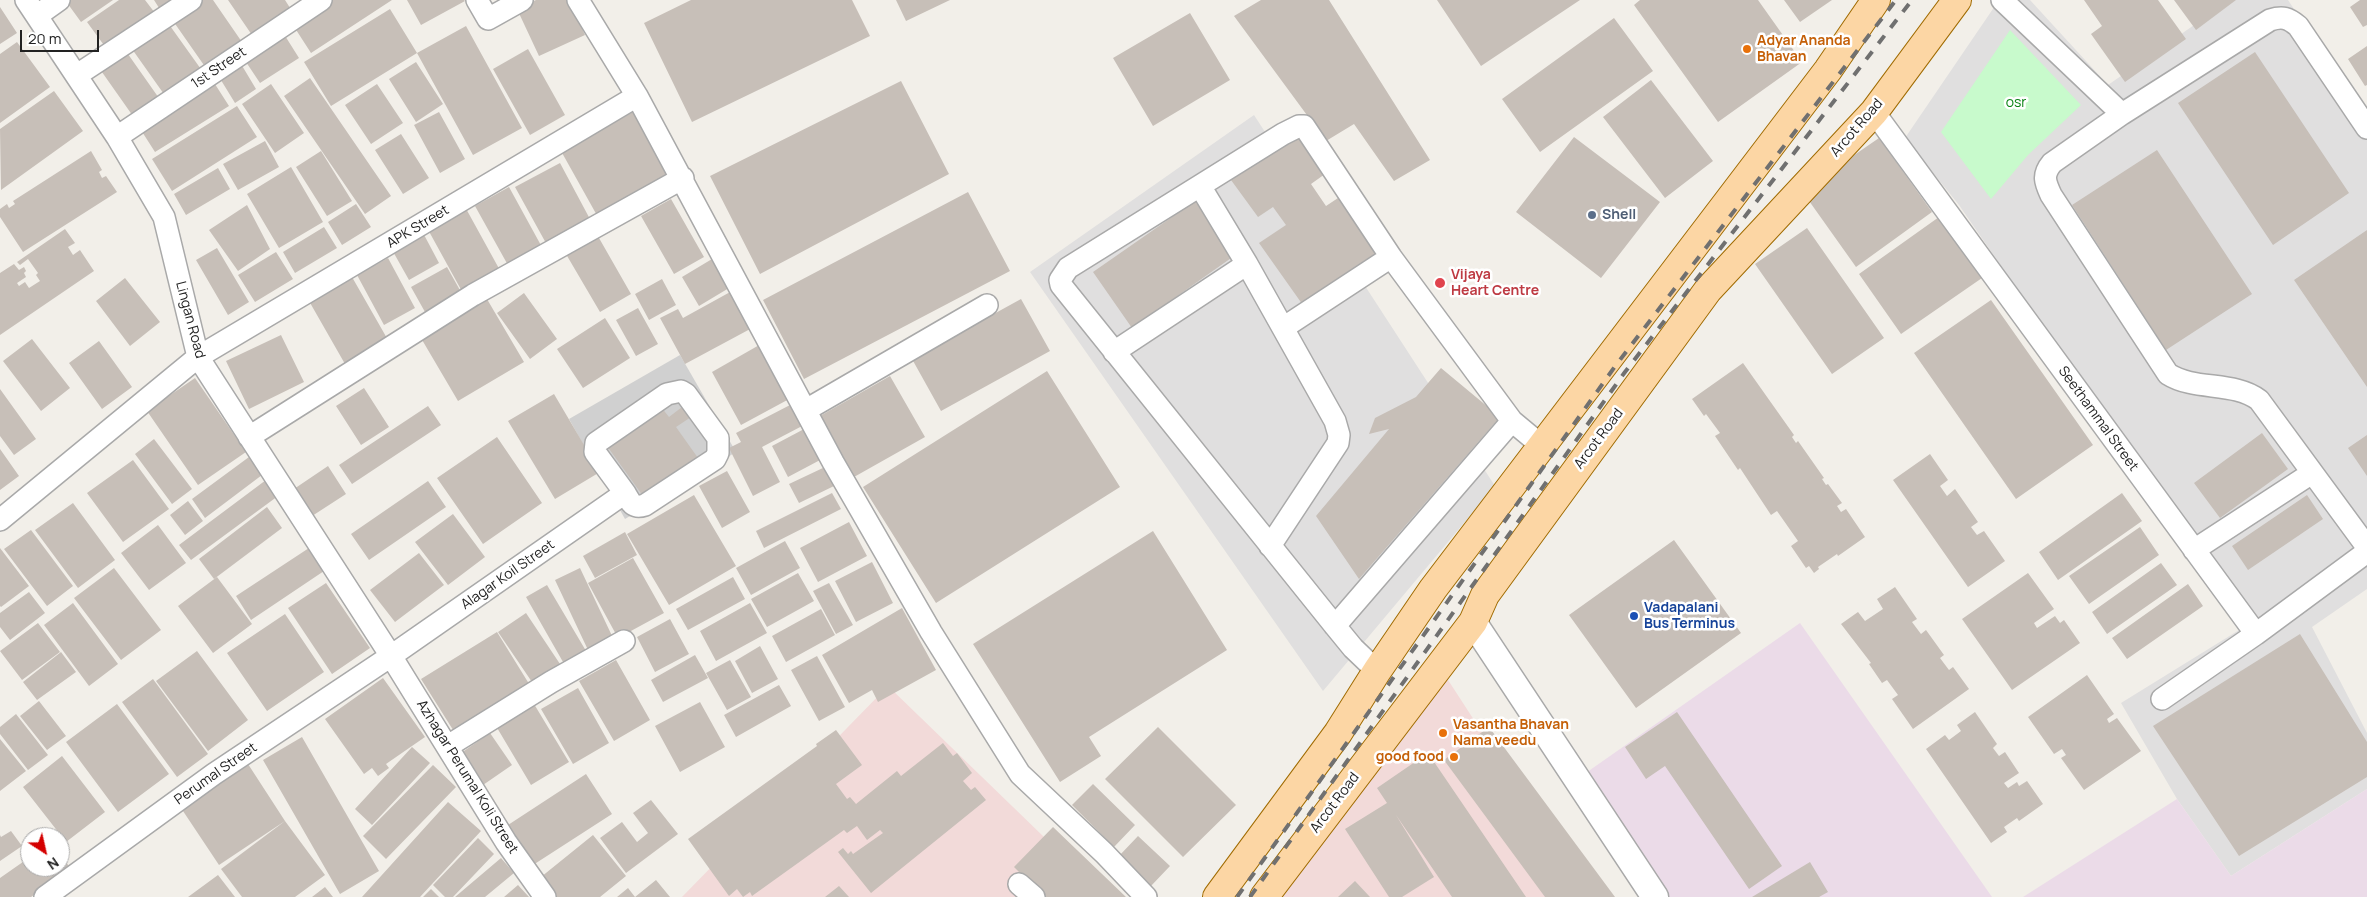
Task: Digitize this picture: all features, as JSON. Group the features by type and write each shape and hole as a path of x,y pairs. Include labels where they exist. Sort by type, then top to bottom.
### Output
{"main road":[{"path":"1217,897 1338,733 1377,671 1433,589 1828,70 1876,0"},
{"name":"Arcot Road","path":"1264,897 1473,622 1485,595 1708,290 1874,112 1957,0"}],"street":[{"path":"32,8 59,0"},
{"path":"77,75 191,0"},
{"name":"1st Street","path":"117,137 321,0"},
{"path":"477,0 488,19 522,0"},
{"path":"578,0 638,96 833,462 931,632 1020,774 1104,853 1146,897"},
{"path":"2002,0 2122,114"},
{"name":"Lingan Road","path":"32,8 117,137 164,217 198,357 391,656"},
{"path":"2367,128 2298,26 2288,18 2279,17 2270,20 2122,114 2052,163 2046,169 2044,180 2051,195 2168,374 2174,378 2199,384 2248,392 2258,400 2367,547"},
{"name":"APK Street","path":"0,520 198,357 638,96"},
{"name":"Seethammal Street","path":"1874,112 2256,634"},
{"path":"1377,671 1353,648 1061,286 1060,280 1068,268 1283,134 1299,126 1304,126 1391,257 1512,421 1542,446"},
{"path":"248,437 473,295 683,178"},
{"path":"1200,186 1247,264 1323,398 1335,421 1339,435 1338,443 1270,546"},
{"path":"1283,328 1391,257"},
{"path":"1114,352 1247,264"},
{"path":"806,410 987,305"},
{"path":"680,391 686,394 718,438 718,453 715,459 645,505 636,507 632,505 625,493 595,452 596,443 668,394 680,391"},
{"path":"1335,626 1512,421"},
{"path":"2194,550 2312,473"},
{"name":"Alagar Koil Street","path":"391,656 625,493"},
{"path":"2162,699 2256,634 2367,552"},
{"path":"1473,622 1655,897"},
{"path":"448,746 551,682 624,641"},
{"name":"Azhagar Perumal Koli Street","path":"391,656 506,842 545,897"},
{"name":"Perumal Street","path":"45,897 214,774 391,656"}],"shaded area":[{"path":"1999,0 2030,0 2108,85 2230,0 2288,0 2367,119 2367,589 2312,627 2367,733 2367,789 2231,876 2177,799 2121,703 2244,627 2239,611 1959,205 1905,138"},
{"path":"1254,115 1495,486 1323,691 1030,272"},
{"path":"680,355 736,452 625,519 569,419"},
{"path":"1800,623 1992,897 1658,897 1580,777"},
{"path":"1437,663 1589,897 1277,897"},
{"path":"888,686 1106,897 682,897"},
{"path":"2367,789 2367,897 2023,897 2177,799 2231,876"}],"green space":[{"name":"osr","path":"2010,30 2081,105 2028,155 1991,199 1941,132"}],"building":[{"path":"65,0 113,0 81,22"},
{"path":"119,0 145,0 155,13 106,48 87,22"},
{"path":"154,0 177,0 161,11"},
{"path":"196,0 213,0 244,45 208,71 171,18"},
{"path":"228,0 285,0 292,11 254,38"},
{"path":"324,0 392,0 311,53 291,22"},
{"path":"407,0 464,0 465,1 421,25"},
{"path":"536,0 569,0 585,35 539,56 517,9"},
{"path":"691,0 852,0 870,36 692,122 644,23"},
{"path":"896,0 950,0 906,21"},
{"path":"1261,0 1329,0 1430,160 1394,181 1354,124 1326,141 1234,16"},
{"path":"1437,0 1580,0 1481,66"},
{"path":"1640,0 1758,0 1802,62 1718,122 1634,5"},
{"path":"1784,0 1832,0 1800,22"},
{"path":"2084,0 2158,0 2186,39 2125,82 2091,34 2102,26"},
{"path":"2174,0 2236,0 2196,30"},
{"path":"2360,0 2367,0 2367,25 2363,27 2350,7"},
{"path":"0,7 17,33 0,44"},
{"path":"390,9 417,53 331,106 304,62"},
{"path":"1190,13 1230,80 1153,126 1113,58"},
{"path":"1614,18 1653,71 1540,152 1502,99"},
{"path":"168,23 203,72 166,97 132,49"},
{"path":"466,26 522,128 473,155 417,53"},
{"path":"282,31 299,58 260,83 242,56"},
{"path":"17,42 50,87 0,123 0,54"},
{"path":"2367,46 2367,85 2365,86 2348,59"},
{"path":"123,47 161,101 135,119 97,65"},
{"path":"528,49 565,115 530,135 493,69"},
{"path":"2255,52 2349,193 2273,245 2178,103"},
{"path":"238,59 256,89 235,103 216,72"},
{"path":"416,62 443,104 416,122 389,79"},
{"path":"310,78 391,196 365,214 284,96"},
{"path":"1651,80 1713,161 1665,198 1603,117"},
{"path":"213,81 229,106 155,152 139,127"},
{"path":"901,81 949,174 760,274 710,176"},
{"path":"271,84 304,133 275,153 242,104"},
{"path":"377,84 403,123 371,144 345,105"},
{"path":"54,91 83,131 1,190 0,129"},
{"path":"237,106 257,137 172,191 152,159"},
{"path":"439,112 465,159 440,173 414,125"},
{"path":"633,112 670,180 599,219 561,151"},
{"path":"401,134 429,178 403,194 375,150"},
{"path":"1297,134 1325,174 1311,184 1326,206 1341,196 1381,254 1305,308 1259,243 1286,225 1273,207 1258,217 1231,180"},
{"path":"1574,137 1660,202 1601,278 1516,212"},
{"path":"1879,138 1932,212 1856,267 1802,191"},
{"path":"265,141 279,167 238,190 223,164"},
{"path":"2157,150 2252,294 2166,350 2072,205"},
{"path":"91,151 102,170 99,172 102,178 106,176 117,192 23,252 0,217 0,209 7,204 9,208 15,204 13,201"},
{"path":"321,151 352,201 327,216 296,167"},
{"path":"560,163 591,221 547,245 515,187"},
{"path":"291,167 323,222 279,248 247,194"},
{"path":"218,168 230,189 186,215 174,194"},
{"path":"509,187 543,249 509,267 475,206"},
{"path":"968,192 1010,271 804,379 763,300"},
{"path":"671,199 704,257 674,274 641,216"},
{"path":"1195,201 1234,256 1132,328 1093,272"},
{"path":"356,204 371,227 342,245 328,222"},
{"path":"247,205 270,249 238,271 209,230"},
{"path":"464,205 502,274 464,295 426,226"},
{"path":"1939,217 1982,278 1901,334 1859,274"},
{"path":"324,227 337,248 295,273 283,252"},
{"path":"1807,228 1884,338 1832,374 1755,264"},
{"path":"65,229 75,243 68,247 73,255 80,250 94,271 0,335 0,273 14,264 19,270 24,267 26,271 24,273 26,277 17,283 19,286 25,282 29,288 40,281 36,275 38,273 28,259 20,265 17,262"},
{"path":"2367,230 2367,387 2294,280"},
{"path":"422,231 439,263 409,280 391,248"},
{"path":"595,231 631,294 600,312 563,249"},
{"path":"217,248 249,302 228,315 196,260"},
{"path":"276,252 293,279 255,302 238,275"},
{"path":"388,258 415,308 384,325 357,275"},
{"path":"712,259 729,288 699,306 682,277"},
{"path":"447,267 461,292 425,312 411,287"},
{"path":"352,277 388,340 345,364 309,301"},
{"path":"125,278 160,322 130,346 96,301"},
{"path":"662,279 676,305 649,320 635,294"},
{"path":"732,291 752,328 685,364 660,318 678,309 683,318"},
{"path":"524,293 557,339 530,359 497,313"},
{"path":"484,294 524,362 458,401 418,333"},
{"path":"1021,299 1050,351 941,411 912,359"},
{"path":"1991,300 2093,445 2016,499 1914,353"},
{"path":"638,308 658,344 636,356 616,320"},
{"path":"605,318 630,358 583,388 557,349"},
{"path":"281,335 304,382 249,409 226,361"},
{"path":"32,339 70,388 41,411 3,361"},
{"path":"99,341 132,387 102,409 69,363"},
{"path":"761,344 791,398 741,425 712,372"},
{"path":"1743,363 1794,435 1792,437 1796,443 1798,441 1824,478 1822,479 1826,485 1828,484 1842,503 1837,506 1841,512 1846,509 1865,537 1818,567 1819,569 1814,573 1809,566 1806,568 1791,546 1798,541 1777,511 1771,515 1740,468 1738,470 1715,436 1720,433 1706,414 1704,416 1692,399"},
{"path":"1441,368 1500,417 1359,579 1316,516 1389,429 1369,434 1375,418 1416,397"},
{"path":"1047,371 1120,487 936,603 863,487"},
{"path":"890,376 925,437 854,477 820,416"},
{"path":"195,378 246,452 198,485 147,411"},
{"path":"364,388 389,427 361,445 336,406"},
{"path":"0,389 36,439 14,455 0,436"},
{"path":"554,394 600,472 555,499 508,421"},
{"path":"686,404 694,415 676,427 698,458 643,496 607,446 661,407 669,417"},
{"path":"792,404 804,425 762,447 780,482 753,496 729,448 741,442 736,433"},
{"path":"428,406 441,425 352,484 339,465"},
{"path":"806,428 822,459 788,477 772,446"},
{"path":"2262,433 2288,469 2220,518 2194,483"},
{"path":"2367,435 2367,476 2348,448"},
{"path":"497,437 542,503 483,544 437,478"},
{"path":"154,439 192,489 172,504 135,454"},
{"path":"0,449 19,476 0,490"},
{"path":"1930,454 1948,480 1940,486 1947,496 1955,489 1978,522 1971,527 1977,535 1984,531 2005,561 1968,587 1893,480"},
{"path":"249,457 262,475 205,518 192,499"},
{"path":"133,460 169,509 123,542 87,493"},
{"path":"328,466 346,494 309,518 291,491"},
{"path":"825,467 834,486 799,503 789,484"},
{"path":"727,471 750,512 722,528 699,486"},
{"path":"266,480 278,496 191,560 179,545"},
{"path":"428,481 446,507 369,560 351,534"},
{"path":"832,493 841,509 764,548 756,531"},
{"path":"2122,493 2142,521 2058,580 2039,552"},
{"path":"694,495 736,566 669,605 627,534"},
{"path":"2307,495 2323,519 2248,570 2232,546"},
{"path":"188,501 203,521 185,535 170,515"},
{"path":"73,503 115,560 78,588 35,530"},
{"path":"267,507 282,528 214,579 199,559"},
{"path":"453,514 485,557 448,585 415,542"},
{"path":"849,522 867,556 818,582 800,548"},
{"path":"158,525 186,563 149,590 121,553"},
{"path":"2140,527 2159,555 2089,604 2069,576"},
{"path":"31,530 73,586 47,606 4,549"},
{"path":"1153,531 1227,650 1089,737 1101,756 1060,782 973,644"},
{"path":"625,532 637,555 595,578 583,556"},
{"path":"1674,540 1741,633 1636,708 1569,615"},
{"path":"785,541 800,568 751,595 736,568"},
{"path":"0,548 29,586 1,607 0,606"},
{"path":"309,548 324,571 251,620 236,596"},
{"path":"419,553 444,585 395,622 370,590"},
{"path":"633,558 664,613 618,638 588,583"},
{"path":"872,562 893,603 856,622 835,581"},
{"path":"2161,563 2177,585 2107,634 2092,612"},
{"path":"114,568 161,630 121,660 74,598"},
{"path":"580,568 613,638 588,650 555,580"},
{"path":"798,573 814,601 767,627 751,599"},
{"path":"2028,573 2054,609 2034,623 2037,628 2055,616 2060,623 2064,620 2080,643 2012,690 1962,619"},
{"path":"217,577 252,624 213,653 178,606"},
{"path":"733,577 745,599 688,630 676,609"},
{"path":"326,583 370,648 332,674 288,608"},
{"path":"829,583 853,625 836,634 813,591"},
{"path":"2188,584 2203,606 2127,659 2112,638"},
{"path":"547,585 589,656 567,669 526,597"},
{"path":"1895,587 1917,619 1912,622 1921,634 1926,630 1944,655 1940,658 1949,670 1953,667 1969,689 1913,729 1892,699 1898,695 1887,680 1882,683 1869,664 1871,663 1841,624 1858,612 1865,621 1883,609 1877,599"},
{"path":"29,592 45,613 10,640 0,627 0,613"},
{"path":"73,603 118,664 89,686 44,625"},
{"path":"750,603 767,633 716,661 700,631"},
{"path":"902,608 936,670 878,702 872,690 849,703 822,655"},
{"path":"821,609 835,635 786,662 772,636"},
{"path":"526,613 562,667 534,685 498,632"},
{"path":"285,614 324,672 267,711 227,653"},
{"path":"670,619 689,654 655,672 637,637"},
{"path":"38,623 60,652 22,680 0,651"},
{"path":"497,632 531,687 455,733 421,679"},
{"path":"2300,634 2367,742 2367,777 2239,856 2153,726"},
{"path":"760,646 778,679 752,693 735,661"},
{"path":"197,651 248,720 208,751 156,681"},
{"path":"61,652 76,672 37,700 23,682"},
{"path":"695,655 708,678 663,702 651,680"},
{"path":"817,656 845,707 819,721 791,670"},
{"path":"616,660 650,720 614,741 579,681"},
{"path":"730,660 751,697 727,710 706,673"},
{"path":"2087,675 2114,714 2107,719 2109,723 2117,718 2141,751 2084,790 2061,758 2066,755 2062,749 2054,754 2028,717"},
{"path":"383,678 425,737 386,764 389,768 378,776 372,768 364,774 325,719"},
{"path":"153,679 208,754 177,777 122,702"},
{"path":"779,685 791,706 736,737 724,715"},
{"path":"578,688 609,743 573,764 541,709"},
{"path":"39,701 66,736 47,750 20,716"},
{"path":"700,702 725,747 680,772 655,726"},
{"path":"117,704 169,774 118,812 66,742"},
{"path":"534,704 569,762 531,785 496,726"},
{"path":"1677,712 1782,866 1749,889 1665,766 1646,779 1625,747"},
{"path":"1975,712 1997,744 1993,748 1999,756 2005,752 2019,773 2004,783 2008,788 2017,782 2019,786 2027,781 2043,804 2019,821 2017,818 2004,827 2007,832 1991,843 1926,749 1945,735 1949,740 1961,731 1957,725"},
{"path":"16,714 48,755 28,770 0,734 0,727"},
{"path":"1158,727 1236,805 1183,857 1105,779"},
{"path":"1489,727 1615,897 1545,897 1444,760"},
{"path":"836,730 862,765 836,784 847,799 850,797 856,804 897,771 901,776 943,743 953,756 957,753 972,773 963,781 971,790 975,787 986,800 871,893 838,852 843,848 848,854 851,851 853,854 883,833 880,830 867,840 857,826 847,833 844,830 752,896 750,892 743,897 737,889 729,896 688,839 817,746 816,744"},
{"path":"490,733 512,765 483,785 461,753"},
{"path":"302,737 379,871 340,894 263,760"},
{"path":"0,739 26,771 0,791"},
{"path":"412,747 430,763 372,825 355,809"},
{"path":"1428,753 1526,897 1452,897 1396,815 1434,877 1402,897 1389,897 1345,829 1387,803 1377,788"},
{"path":"62,756 105,812 70,839 70,827 54,827 23,787"},
{"path":"248,764 285,821 219,865 181,808"},
{"path":"433,765 456,787 386,859 363,836"},
{"path":"586,774 612,814 533,865 508,825"},
{"path":"1093,784 1135,825 1114,847 1072,805"},
{"path":"651,800 678,834 626,873 600,838 622,822 637,842 648,833 633,813"},
{"path":"448,802 481,831 420,897 362,897"},
{"path":"285,821 325,875 295,897 242,897 221,869"},
{"path":"1053,827 1126,897 1044,897 1014,867"},
{"path":"11,831 20,843 20,847 0,861 0,835 1,837"},
{"path":"593,835 626,876 600,897 557,897 541,877"},
{"path":"1138,836 1170,866 1151,886 1119,856"},
{"path":"478,838 494,854 453,897 445,897 433,885"},
{"path":"501,858 514,873 485,897 455,897"},
{"path":"1810,862 1828,892 1819,897 1752,897"},
{"path":"20,864 20,877 60,877 31,897 0,897 0,878"},
{"path":"218,875 235,897 188,897"},
{"path":"656,880 670,897 635,897"},
{"path":"1355,881 1370,897 1338,897"},
{"path":"518,885 529,897 504,897"},
{"path":"839,886 849,897 825,897"},
{"path":"325,887 333,897 312,897"},
{"path":"628,888 635,897 617,897"},
{"path":"431,889 439,897 423,897"}],"railway":[{"path":"1237,897 1616,365 1896,0"},
{"path":"1250,897 1625,372 1912,0"}],"place":[{"name":"Adyar Ananda Bhavan","path":"1747,49"},
{"name":"Shell","path":"1592,215"},
{"name":"Vijaya Heart Centre","path":"1440,283"},
{"name":"Vadapalani Bus Terminus","path":"1634,616"},
{"name":"Vasantha Bhavan Nama veedu","path":"1443,733"},
{"name":"good food","path":"1454,757"}]}
